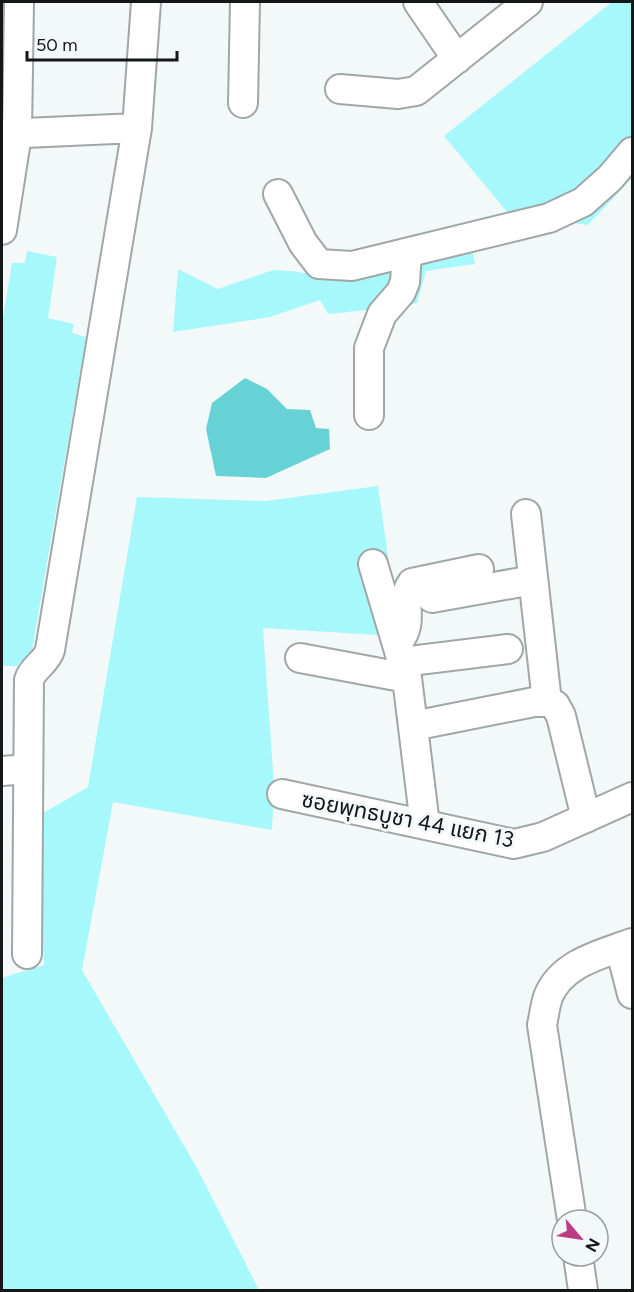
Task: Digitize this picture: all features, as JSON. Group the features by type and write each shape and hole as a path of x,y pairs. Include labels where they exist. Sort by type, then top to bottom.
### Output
{"street":[{"path":"2,230 9,134 10,67 19,2"},
{"path":"27,954 15,770 29,680 35,668 49,655 50,650 137,128 146,2"},
{"path":"243,103 245,2"},
{"path":"418,2 457,59"},
{"path":"340,89 406,93 416,91 528,2"},
{"path":"9,134 137,128"},
{"path":"278,194 303,243 319,264 352,266 549,218 583,202 610,178 633,152"},
{"path":"369,415 369,348 382,314 401,292 405,282 407,253"},
{"path":"526,514 547,702"},
{"path":"373,564 402,661 413,726 425,825"},
{"path":"402,661 404,635 408,625 406,604 408,589 412,583 479,569"},
{"path":"432,598 533,580"},
{"path":"300,658 402,661 508,649"},
{"path":"413,726 534,702 547,702 555,705 561,716 586,818"},
{"name":"ซอยพุทธบูชา 44 แยก 13","path":"282,794 513,844 543,837 633,797"},
{"path":"570,1208 542,1025 548,996 559,980 574,966 626,945 633,994"},
{"path":"580,1268 583,1290"}],"shaded area":[{"path":"612,2 632,2 632,178 588,225 508,213 444,136"},
{"path":"468,226 475,264 426,271 417,303 328,314 320,300 270,317 173,332 178,269 218,289 273,270 315,275"},
{"path":"27,251 57,257 48,318 74,324 72,333 86,337 32,650 17,666 2,666 2,323 12,263 25,263"},
{"path":"245,378 267,389 287,409 310,410 316,428 329,429 330,449 266,478 216,476 206,429 212,403"},
{"path":"378,486 398,627 378,635 263,628 274,786 272,830 113,802 82,970 197,1168 259,1290 2,1290 2,978 44,965 38,816 88,787 137,497 265,501"}]}
